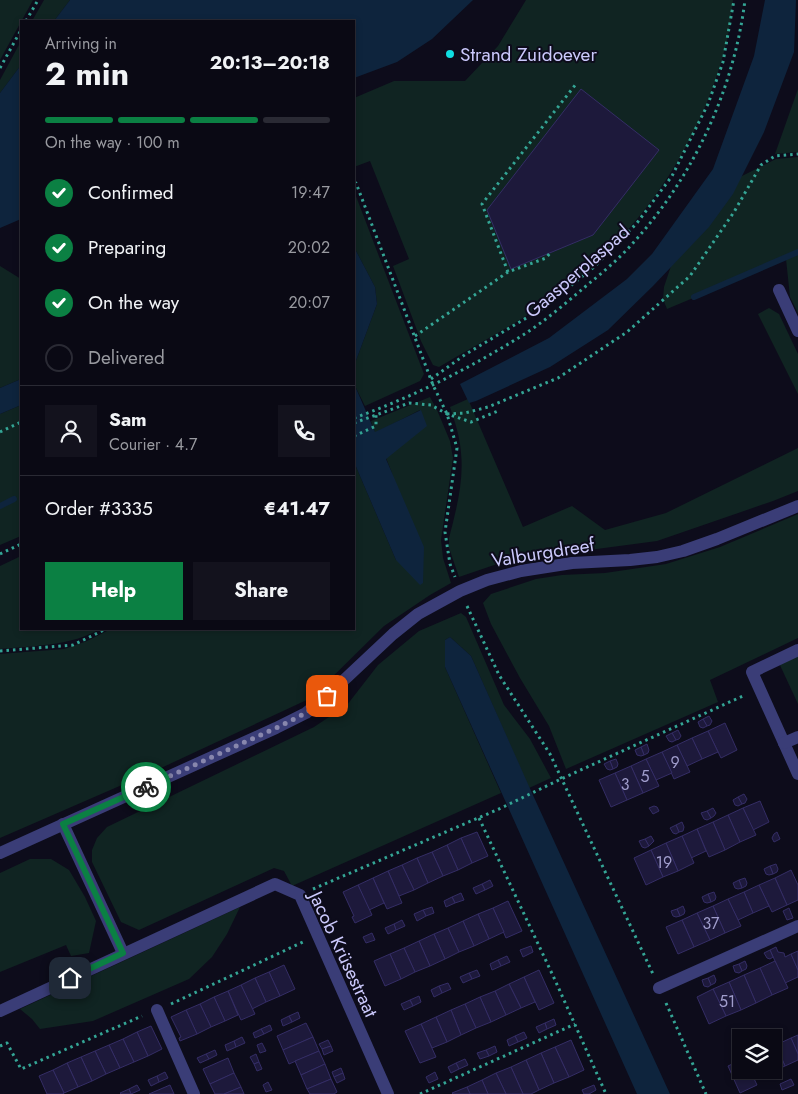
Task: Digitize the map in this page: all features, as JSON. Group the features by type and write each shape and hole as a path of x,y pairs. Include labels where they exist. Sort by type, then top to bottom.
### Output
{"street":[{"path":"780,290 798,330"},
{"name":"Valburgdreef","path":"0,853 306,713 399,629 418,614 460,591 487,580 521,571 572,563 639,559 683,551 718,539 798,506"},
{"path":"798,650 752,672 798,774"},
{"path":"784,743 798,737"},
{"path":"63,824 123,953"},
{"name":"Jacob Krüsestraat","path":"0,1011 275,884 300,895 388,1094"},
{"path":"659,988 798,926"},
{"path":"157,1010 194,1094"}],"path":[{"path":"27,20 38,0"},
{"path":"431,379 466,354 543,308 594,267 637,224 672,176 708,104 723,62 734,0"},
{"name":"Gaasperplaspad","path":"355,418 376,412 433,385 524,335 606,269 633,243 656,216 705,138 734,62 745,0"},
{"path":"0,68 20,32"},
{"path":"508,272 482,204 576,84"},
{"path":"447,414 465,413 488,407 558,378 627,332 690,276 734,212 762,165 775,156 798,154"},
{"path":"355,182 433,385 447,414 457,448 445,532 450,564 460,591 499,675 550,754 706,1094"},
{"path":"415,336 508,272 546,258 550,253"},
{"path":"355,422 376,412 408,403 431,405 447,414 471,422 498,411"},
{"path":"355,436 376,426 376,412"},
{"path":"0,432 20,422"},
{"path":"0,554 20,544"},
{"path":"0,651 72,644 104,630"},
{"path":"300,895 479,818 540,790 561,778 760,689"},
{"path":"479,818 606,1094"},
{"path":"420,1094 575,1024"}],"green space":[{"path":"0,0 33,0 22,20 20,20 20,24 0,60"},
{"path":"44,0 70,0 55,20 33,20"},
{"path":"526,0 733,0 727,41 716,78 702,114 666,180 644,211 592,267 548,302 439,367 433,365 421,341 393,266 409,259 370,161 355,167 355,98 394,81 465,81 498,46"},
{"path":"20,43 20,66 0,93 0,80"},
{"path":"798,89 798,152 775,154"},
{"path":"798,157 798,313 790,297 786,259 667,309 663,299 664,287 671,266 740,177 776,159"},
{"path":"355,194 424,374 420,381 365,406 355,386 355,363 377,304 375,287 355,249"},
{"path":"0,266 20,278 20,379 0,388"},
{"path":"769,308 779,314 798,354 798,394 758,314"},
{"path":"430,397 437,410 450,441 453,458 441,540 443,558 451,583 384,626 311,698 161,768 0,838 0,654 64,649 87,641 109,630 355,630 355,464 396,560 392,473 386,458 420,410 375,433 371,421"},
{"path":"468,399 523,527 572,506 605,530 666,513 798,448 798,491 657,541 506,561 459,577 449,548 449,538 459,496 462,464 458,435 450,407"},
{"path":"20,405 20,536 0,545 0,414"},
{"path":"798,514 798,638 710,680 718,702 566,769 549,726 491,624 483,603 491,594 536,579 562,575 605,573 666,564 720,547"},
{"path":"20,556 20,630 98,630 89,635 64,642 0,649 0,566"},
{"path":"461,613 466,617 504,705 530,739 551,778 529,788 471,656 450,637 445,640 445,667 501,793 292,886 284,871 274,868 139,930 121,922 92,862 92,850 97,838 107,827 314,727 347,705 378,665 419,631"},
{"path":"798,654 798,704 779,663"},
{"path":"30,859 51,859 69,870 85,897 96,921 89,953 71,956 66,945 0,972 0,873"},
{"path":"240,907 227,934 212,957 189,979 93,1021 40,1029 20,1009"}],"water":[{"path":"70,0 473,0 432,39 397,62 355,78 355,20 55,20"},
{"path":"765,0 796,0 794,52 764,132 733,194 709,227 608,330 550,367 469,403 460,384 549,338 627,279 652,254 713,169 754,56"},
{"path":"20,66 20,219 0,228 0,93"},
{"path":"355,249 375,287 377,304 355,363"},
{"path":"20,379 20,405 0,414 0,388"},
{"path":"355,386 375,432 421,410 427,426 386,459 424,547 423,583 420,585 396,560 355,464"},
{"path":"450,637 471,656 670,1094 637,1094 445,667 445,640"}],"building":[{"path":"581,89 659,150 593,235 511,269 487,210"},
{"path":"709,716 712,721 707,726 703,719"},
{"path":"703,719 707,726 703,728 700,727 698,722"},
{"path":"725,723 737,750 721,758 708,731"},
{"path":"678,730 681,736 676,740 672,733"},
{"path":"708,731 718,752 702,759 692,738"},
{"path":"672,733 676,740 672,742 666,736"},
{"path":"692,738 702,759 687,766 677,745"},
{"path":"647,744 649,750 644,755 641,747"},
{"path":"677,745 690,772 674,779 662,752"},
{"path":"641,747 644,755 641,756 637,755 635,750"},
{"path":"662,752 672,773 656,780 646,759"},
{"path":"616,759 618,764 613,769 610,761"},
{"path":"646,759 659,786 643,793 631,766"},
{"path":"610,761 613,769 610,770 604,764"},
{"path":"631,766 643,793 627,800 615,773"},
{"path":"615,773 627,800 611,807 599,780"},
{"path":"744,794 747,799 742,804 738,797"},
{"path":"738,797 742,804 738,806 735,805 733,800"},
{"path":"760,801 769,822 753,830 743,808"},
{"path":"654,806 659,811 653,814 649,808"},
{"path":"713,808 716,813 711,818 707,811"},
{"path":"743,808 756,835 740,842 728,815"},
{"path":"707,811 711,818 707,820 704,819 701,813"},
{"path":"728,815 740,842 725,850 713,822"},
{"path":"682,822 683,831 679,832 676,825"},
{"path":"713,822 725,850 709,857 697,829"},
{"path":"676,825 679,832 676,834 670,828"},
{"path":"697,829 706,851 691,858 682,836"},
{"path":"477,832 488,856 472,863 461,838"},
{"path":"777,832 780,839 774,842 772,838"},
{"path":"651,836 654,841 649,846 645,839"},
{"path":"682,836 694,863 678,871 666,843"},
{"path":"461,838 472,863 458,870 447,845"},
{"path":"645,839 649,846 645,848 642,847 639,841"},
{"path":"666,843 678,871 663,877 651,850"},
{"path":"447,845 458,870 443,876 432,852"},
{"path":"651,850 663,877 646,885 634,858"},
{"path":"432,852 443,876 428,883 417,858"},
{"path":"417,858 428,883 414,890 402,865"},
{"path":"776,864 778,869 773,874 770,866"},
{"path":"402,865 414,890 399,896 388,871"},
{"path":"770,866 773,874 769,875 766,874 764,869"},
{"path":"791,870 798,885 798,900 787,905 775,878"},
{"path":"388,871 402,903 387,909 373,878"},
{"path":"373,878 384,903 369,910 358,885"},
{"path":"745,878 747,883 742,888 739,880"},
{"path":"775,878 787,905 772,912 759,885"},
{"path":"490,880 493,886 485,890 482,884"},
{"path":"739,880 742,888 738,889 735,888 733,883"},
{"path":"482,884 485,890 476,894 473,888"},
{"path":"358,885 372,915 355,923 352,917 354,916 343,892"},
{"path":"759,885 769,906 753,913 744,892"},
{"path":"714,892 716,897 711,902 708,894"},
{"path":"744,892 753,913 738,920 728,899"},
{"path":"461,893 464,900 455,903 452,897"},
{"path":"708,894 711,902 707,903 704,902 702,897"},
{"path":"452,897 455,903 446,907 444,901"},
{"path":"728,899 741,926 725,933 713,906"},
{"path":"508,901 522,931 506,938 493,908"},
{"path":"683,906 685,911 680,916 677,909"},
{"path":"713,906 725,933 710,940 697,913"},
{"path":"432,907 434,913 426,916 423,910"},
{"path":"493,908 504,932 489,939 478,914"},
{"path":"789,908 793,918 787,920 783,911"},
{"path":"677,909 680,916 673,916 671,911"},
{"path":"423,910 426,916 417,921 414,914"},
{"path":"697,913 710,940 694,947 682,920"},
{"path":"478,914 489,939 474,946 463,921"},
{"path":"402,920 405,926 396,930 394,924"},
{"path":"682,920 694,947 678,954 666,927"},
{"path":"463,921 474,946 459,952 448,928"},
{"path":"394,924 396,930 388,934 385,928"},
{"path":"448,928 459,952 445,959 434,934"},
{"path":"372,933 375,940 366,943 363,937"},
{"path":"434,934 445,959 430,966 419,941"},
{"path":"419,941 430,966 415,972 404,948"},
{"path":"531,946 533,952 523,957 520,950"},
{"path":"776,947 778,952 784,953 785,957 791,954 798,970 798,977 785,983 770,950"},
{"path":"404,948 415,972 401,979 390,954"},
{"path":"770,950 773,957 770,959 764,953"},
{"path":"798,951 798,970 791,954"},
{"path":"390,954 401,979 385,986 374,961"},
{"path":"507,956 510,962 501,966 498,960"},
{"path":"498,960 501,966 492,970 490,964"},
{"path":"745,961 747,966 742,971 739,964"},
{"path":"775,961 788,988 772,995 760,968"},
{"path":"739,964 742,971 739,973 735,972 733,966"},
{"path":"284,965 295,989 280,996 269,972"},
{"path":"760,968 772,995 756,1003 744,975"},
{"path":"477,970 480,976 472,979 469,973"},
{"path":"539,970 554,1003 539,1010 524,977"},
{"path":"269,972 280,996 266,1002 255,978"},
{"path":"469,973 472,979 463,983 460,977"},
{"path":"714,975 716,980 711,985 708,978"},
{"path":"744,975 756,1003 741,1010 729,982"},
{"path":"524,977 535,1002 521,1008 509,984"},
{"path":"255,978 266,1002 252,1009 241,985"},
{"path":"708,978 711,985 708,987 704,986 702,980"},
{"path":"729,982 741,1010 726,1016 713,989"},
{"path":"448,983 451,989 442,993 439,986"},
{"path":"509,984 521,1008 506,1015 495,991"},
{"path":"241,985 255,1014 241,1020 228,991"},
{"path":"439,986 442,993 434,997 431,990"},
{"path":"713,989 726,1016 709,1024 697,997"},
{"path":"228,991 238,1015 225,1021 214,997"},
{"path":"495,991 506,1015 491,1022 480,997"},
{"path":"419,996 421,1002 413,1006 410,1000"},
{"path":"214,997 225,1021 211,1027 200,1004"},
{"path":"480,997 491,1022 476,1028 465,1004"},
{"path":"410,1000 413,1006 404,1010 401,1004"},
{"path":"200,1004 211,1027 197,1034 186,1010"},
{"path":"465,1004 476,1028 461,1035 451,1010"},
{"path":"186,1010 197,1034 180,1041 179,1038 181,1037 171,1017"},
{"path":"451,1010 461,1035 447,1042 436,1017"},
{"path":"298,1012 300,1018 292,1022 289,1016"},
{"path":"289,1016 292,1022 283,1026 281,1020"},
{"path":"436,1017 447,1042 432,1048 421,1024"},
{"path":"554,1019 556,1025 547,1029 545,1023"},
{"path":"306,1023 313,1037 283,1050 277,1036"},
{"path":"545,1023 547,1029 539,1033 536,1027"},
{"path":"421,1024 436,1057 420,1063 405,1031"},
{"path":"270,1025 272,1030 264,1034 261,1029"},
{"path":"151,1026 162,1049 148,1056 137,1032"},
{"path":"261,1029 264,1034 255,1038 253,1033"},
{"path":"137,1032 148,1056 134,1062 123,1039"},
{"path":"524,1032 527,1038 518,1042 515,1036"},
{"path":"798,1035 798,1054 791,1038"},
{"path":"515,1036 518,1042 509,1046 507,1040"},
{"path":"242,1037 245,1043 236,1047 234,1041"},
{"path":"313,1037 319,1051 289,1064 283,1050"},
{"path":"791,1038 798,1054 798,1060 785,1066 782,1059 782,1042"},
{"path":"123,1039 134,1062 120,1068 109,1045"},
{"path":"328,1040 331,1046 322,1049 319,1044"},
{"path":"571,1040 584,1070 569,1077 555,1047"},
{"path":"234,1041 236,1047 227,1051 225,1045"},
{"path":"262,1043 266,1051 260,1053 257,1045"},
{"path":"109,1045 120,1068 106,1074 95,1051"},
{"path":"331,1046 333,1051 324,1055 322,1049"},
{"path":"495,1046 497,1052 489,1056 486,1050"},
{"path":"555,1047 569,1077 554,1083 541,1053"},
{"path":"215,1050 217,1055 209,1059 206,1054"},
{"path":"486,1050 489,1056 480,1059 477,1053"},
{"path":"95,1051 106,1074 92,1081 81,1057"},
{"path":"319,1051 325,1064 301,1075 295,1061"},
{"path":"541,1053 554,1083 539,1090 526,1060"},
{"path":"206,1054 209,1059 200,1063 197,1058"},
{"path":"256,1054 259,1062 254,1064 250,1057"},
{"path":"81,1057 92,1081 78,1087 67,1063"},
{"path":"228,1058 234,1073 210,1084 203,1069"},
{"path":"465,1059 468,1065 459,1069 456,1063"},
{"path":"526,1060 539,1090 531,1094 523,1094 511,1067"},
{"path":"259,1062 262,1069 257,1071 254,1064"},
{"path":"67,1063 78,1087 64,1093 53,1070"},
{"path":"456,1063 459,1069 451,1073 448,1067"},
{"path":"325,1064 331,1079 307,1089 301,1075"},
{"path":"732,1064 732,1075 728,1066"},
{"path":"511,1067 523,1094 506,1094 496,1073"},
{"path":"341,1068 343,1073 334,1077 332,1072"},
{"path":"53,1070 63,1094 47,1094 39,1076"},
{"path":"165,1072 168,1078 159,1082 157,1076"},
{"path":"435,1072 438,1079 429,1083 426,1077"},
{"path":"234,1073 241,1087 224,1094 215,1094 210,1084"},
{"path":"343,1073 345,1079 337,1083 334,1077"},
{"path":"496,1073 506,1094 488,1094 482,1080"},
{"path":"157,1076 159,1082 151,1086 148,1080"},
{"path":"331,1079 337,1092 334,1094 310,1094 307,1089"},
{"path":"734,1079 754,1079 757,1085 740,1093"},
{"path":"791,1079 794,1085 782,1090 780,1084"},
{"path":"482,1080 488,1094 470,1094 467,1087"},
{"path":"268,1082 272,1090 266,1092 263,1085"},
{"path":"137,1085 140,1090 131,1094 129,1089"},
{"path":"170,1085 174,1094 149,1094"},
{"path":"594,1085 596,1090 589,1094 584,1094 582,1090"},
{"path":"241,1087 244,1094 224,1094"},
{"path":"467,1087 470,1094 452,1093"},
{"path":"129,1089 131,1094 120,1093"}],"waterway":[{"path":"694,297 798,252"},
{"path":"0,506 14,499"}],"way so far":[{"path":"146,787 306,713 327,696"}],"place":[{"name":"Strand Zuidoever","path":"450,54"}],"route":[{"path":"70,978 123,953 63,824 146,787"}]}
